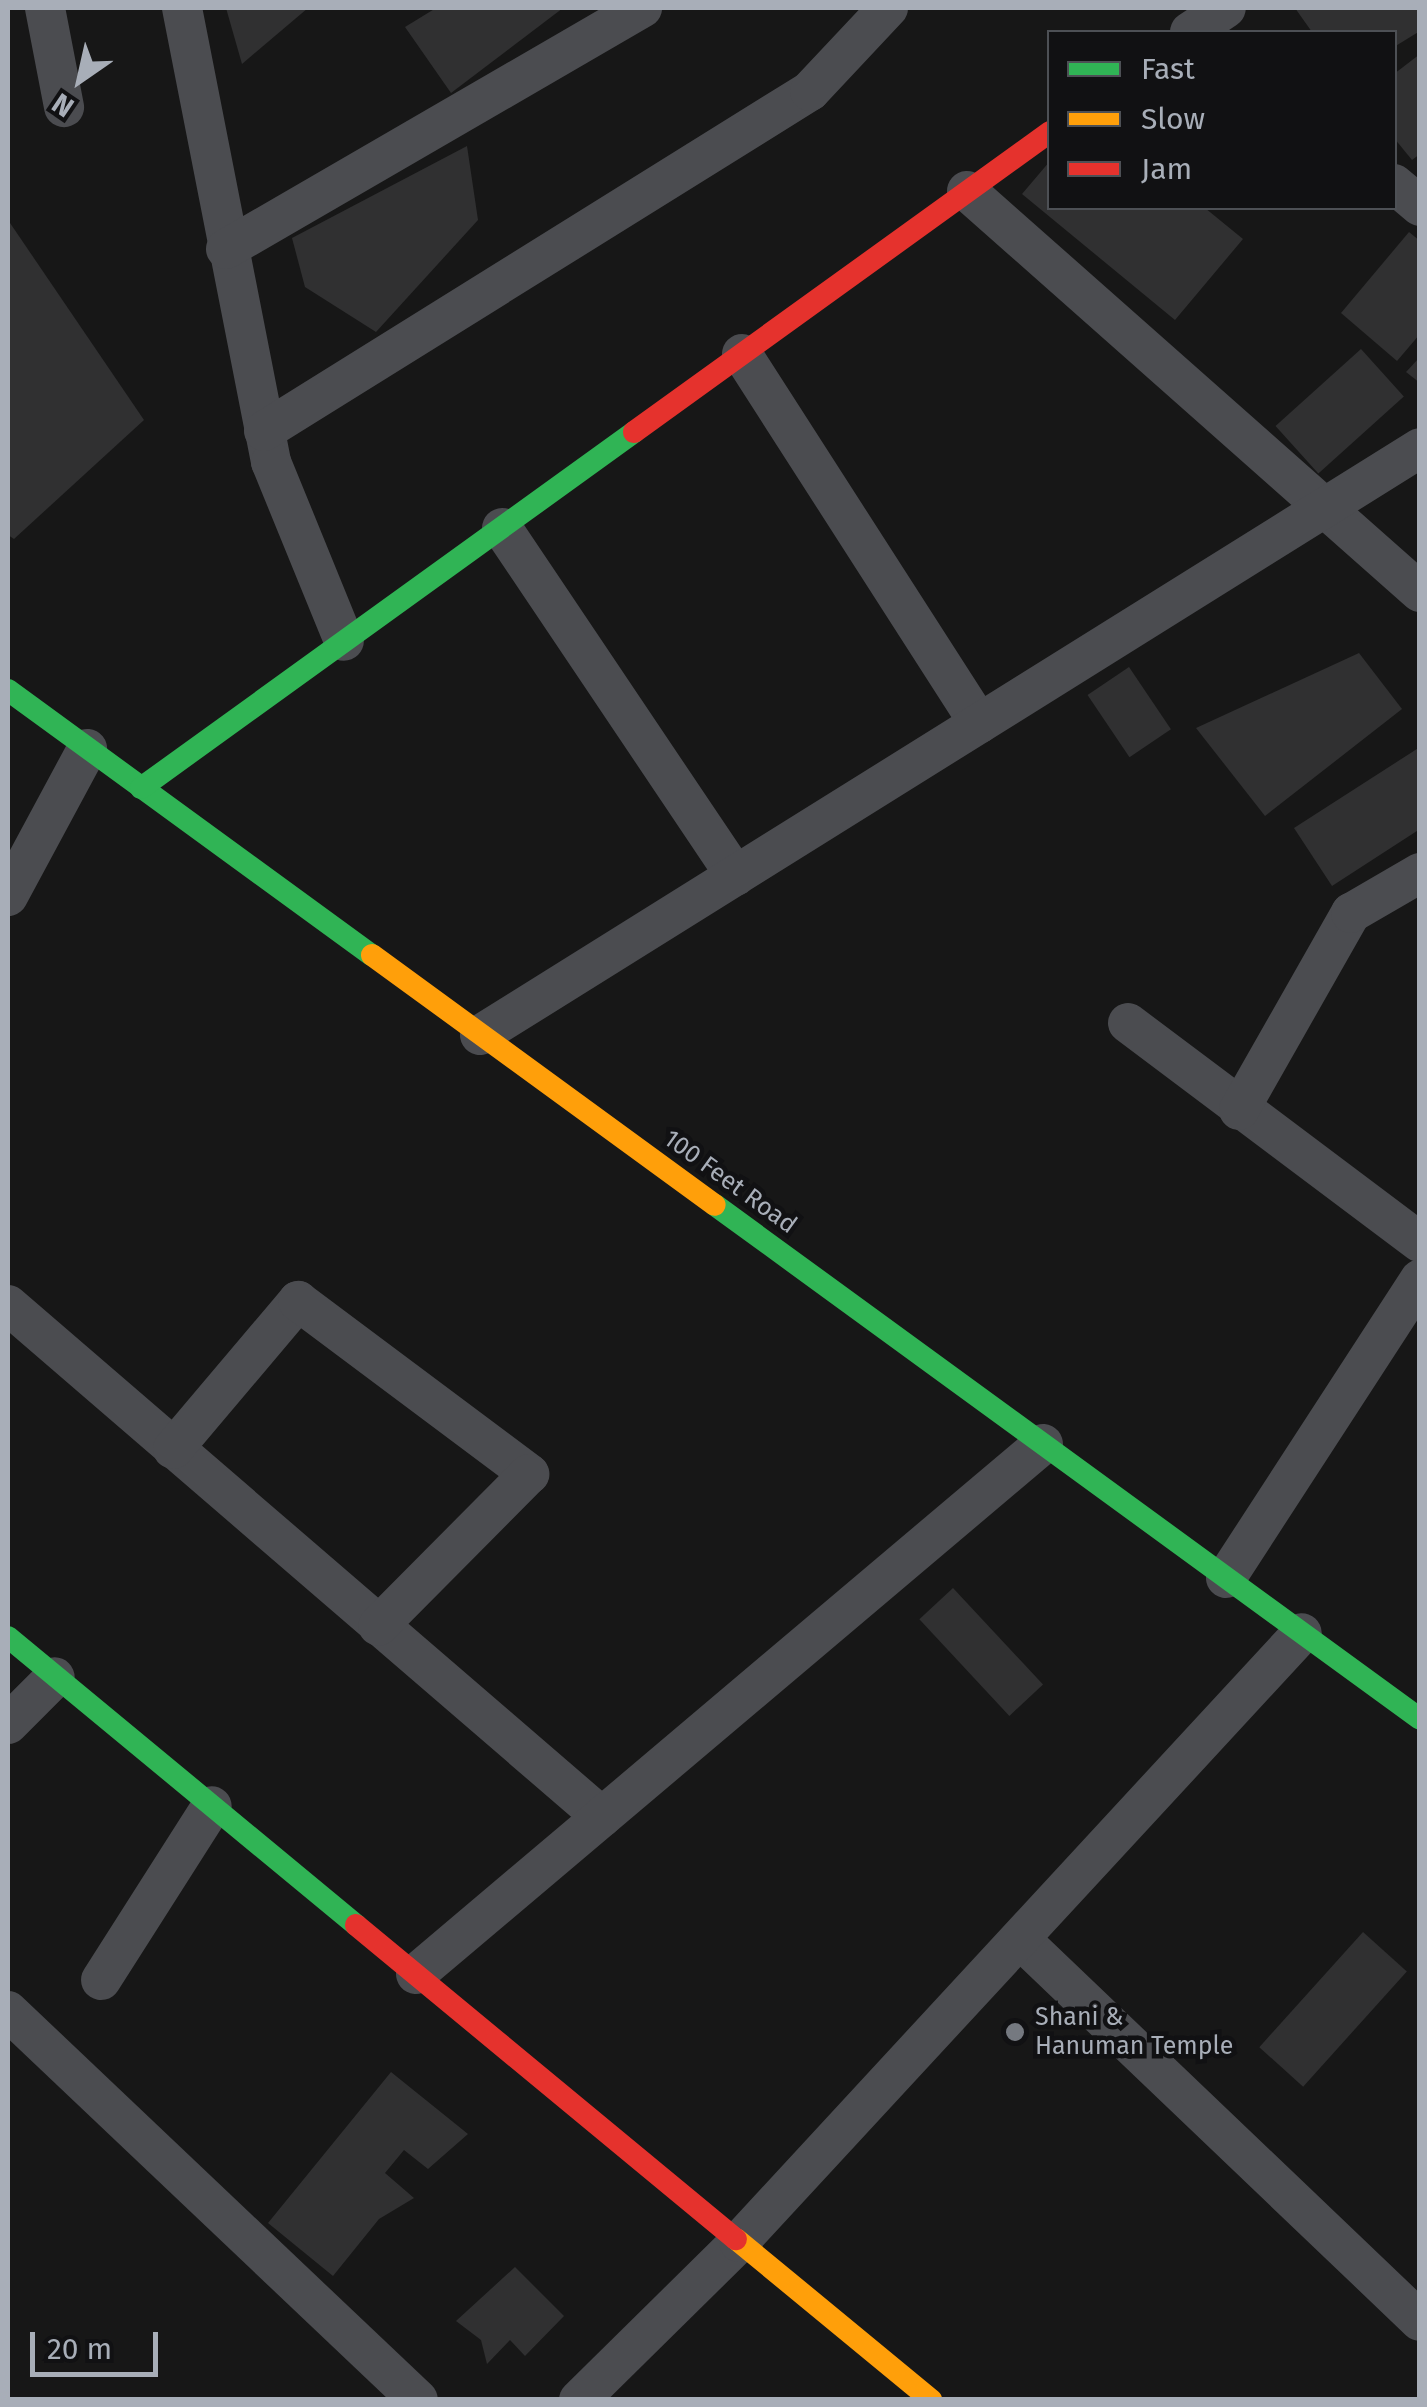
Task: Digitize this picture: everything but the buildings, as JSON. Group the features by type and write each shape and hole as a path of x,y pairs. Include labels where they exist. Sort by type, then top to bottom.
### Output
{"street":[{"path":"45,8 64,107"},
{"path":"182,8 264,431 344,641"},
{"path":"226,249 642,8"},
{"path":"264,431 810,90 888,8"},
{"path":"141,788 1047,134"},
{"path":"1397,187 1420,206"},
{"path":"967,191 1420,592"},
{"path":"742,354 978,723"},
{"path":"480,1035 1420,448"},
{"path":"502,528 736,876"},
{"name":"100 Feet Road","path":"8,690 1420,1718"},
{"path":"8,896 88,748"},
{"path":"1238,1110 1351,913 1420,873"},
{"path":"1128,1023 1238,1110 1420,1242"},
{"path":"1226,1578 1420,1279"},
{"path":"173,1450 298,1300 530,1474 378,1626"},
{"path":"8,1305 602,1817"},
{"path":"416,1974 1043,1444"},
{"path":"580,2400 740,2242 1302,1633"},
{"path":"8,1638 931,2400"},
{"path":"8,1724 56,1677"},
{"path":"101,1980 212,1806"},
{"path":"1020,1938 1420,2321"},
{"path":"8,2012 418,2400"}],"traffic: fast":[{"path":"141,788 634,432"},
{"path":"8,690 372,955"},
{"path":"715,1205 1420,1719"},
{"path":"8,1637 356,1925"}],"traffic: slow":[{"path":"372,955 715,1205"},
{"path":"736,2239 931,2400"}],"traffic: jam":[{"path":"634,432 1047,134"},
{"path":"356,1925 736,2239"}],"place":[{"name":"Shani & Hanuman Temple","path":"1015,2032"}]}
